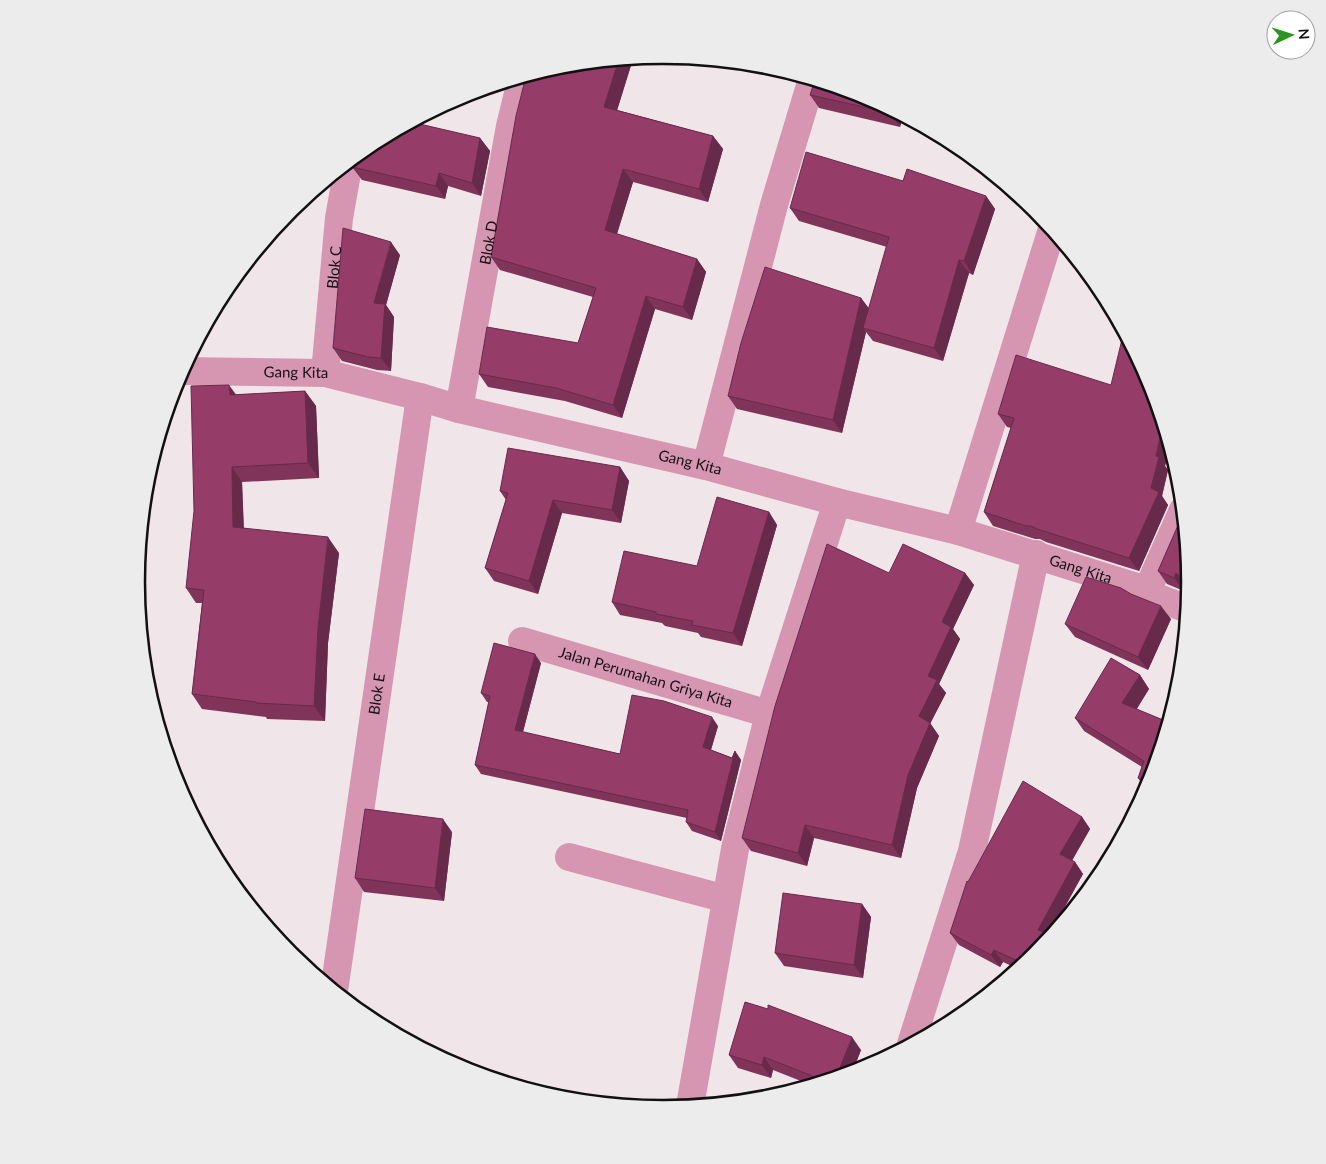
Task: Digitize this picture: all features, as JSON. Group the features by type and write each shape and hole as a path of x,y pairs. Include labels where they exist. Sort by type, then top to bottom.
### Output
{"street":[{"name":"Blok D","path":"459,408 510,126 520,84"},
{"path":"706,466 774,205 810,85"},
{"name":"Blok C","path":"325,373 339,218 347,172"},
{"path":"958,531 1050,237"},
{"name":"Gang Kita","path":"190,371 325,373 459,408 706,466 836,502 958,531 1137,587 1146,593 1180,606"},
{"name":"Blok E","path":"335,983 420,397"},
{"path":"691,1099 735,849 769,714 836,502"},
{"path":"1146,593 1178,522"},
{"path":"914,1035 972,851 1036,554"},
{"name":"Jalan Perumahan Griya Kita","path":"522,641 769,714"},
{"path":"569,857 726,899"}],"building":[{"path":"617,66 604,107 713,136 699,189 623,169 605,230 697,259 683,307 646,296 613,405 556,388 479,374 487,327 578,343 596,288 491,257 516,116 524,82 595,68"},
{"path":"813,86 876,110 810,95"},
{"path":"420,124 480,138 472,183 439,173 436,186 353,167 375,151"},
{"path":"806,152 903,181 907,169 986,196 964,261 959,260 934,348 863,328 889,237 790,208"},
{"path":"343,228 391,242 374,303 385,304 381,358 368,357 333,348"},
{"path":"765,267 861,298 833,420 728,396 741,343"},
{"path":"1122,341 1142,384 1160,436 1156,456 1159,457 1151,488 1159,492 1129,558 984,512 1014,418 998,414 1016,355 1111,385"},
{"path":"229,385 230,395 305,391 308,463 232,467 233,527 328,537 318,628 314,706 256,703 192,694 204,590 186,588 194,511 191,386"},
{"path":"508,448 620,467 612,510 553,500 529,581 485,568 508,493 500,491"},
{"path":"717,497 769,512 733,633 692,625 693,621 656,614 656,612 612,602 624,551 697,566"},
{"path":"1178,525 1181,577 1176,573 1174,578 1158,571"},
{"path":"827,544 889,573 903,544 965,573 942,622 951,627 928,676 937,680 919,716 930,723 908,775 892,845 805,825 798,853 742,838 775,706"},
{"path":"1086,577 1121,588 1161,606 1138,657 1065,624"},
{"path":"494,643 535,654 515,730 620,754 632,695 664,701 712,717 703,747 732,758 735,751 715,832 686,822 688,810 475,765 490,696 481,693"},
{"path":"1111,658 1140,675 1122,703 1163,720 1142,780 1138,778 1144,761 1075,718"},
{"path":"1023,781 1082,817 1060,854 1075,862 1038,930 1044,933 1016,960 994,950 991,955 950,933 968,882"},
{"path":"365,809 443,819 435,888 355,878"},
{"path":"783,893 862,904 854,965 775,953"},
{"path":"745,1002 768,1009 768,1005 852,1037 839,1069 816,1077 764,1057 762,1065 729,1055"}]}
